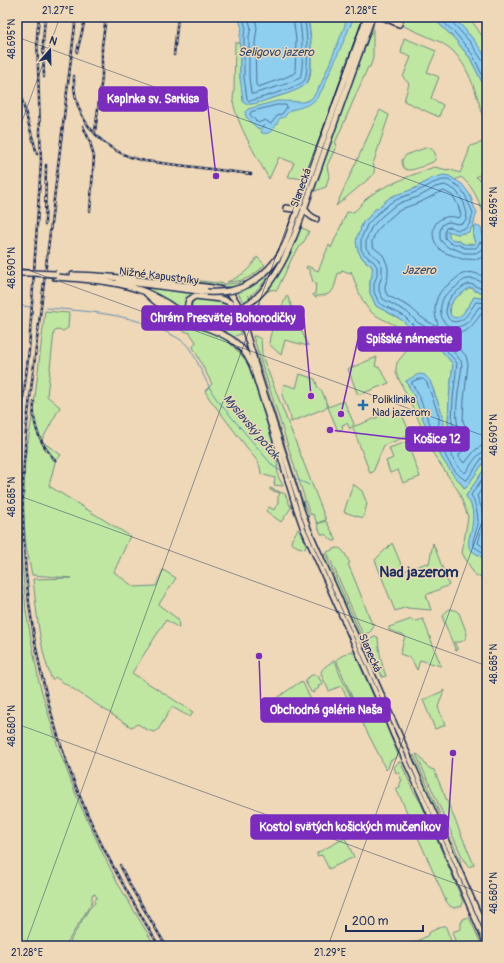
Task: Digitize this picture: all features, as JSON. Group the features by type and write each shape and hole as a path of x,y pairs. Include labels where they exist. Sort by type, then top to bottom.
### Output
{"highway":[{"path":"368,18 384,17 399,24 401,17"},
{"name":"Slanecká","path":"254,298 264,290 278,270 287,253 299,223 302,208 368,18"},
{"path":"296,216 293,211 286,208 302,208 314,218 305,218 299,223"},
{"name":"Slanecká","path":"283,250 296,216 302,208"},
{"path":"143,291 191,316 210,318 222,315 254,298 274,272 282,257 283,250"},
{"name":"Nižné Kapustníky","path":"56,276 73,275 207,292 228,291 249,284 259,278 271,268 283,250"},
{"name":"Nižné Kapustníky","path":"20,274 56,276 106,282 125,285 143,291"},
{"path":"73,275 136,279 218,289 228,293 237,303 253,361"},
{"path":"143,291 155,302 185,320 216,331 230,338 241,347 253,361"},
{"path":"199,318 192,315 187,307 190,298 194,296 223,299 229,302 239,312"},
{"path":"198,296 191,303 191,308 194,312 205,315 222,315"},
{"path":"233,306 253,361"}],"main road":[{"name":"Slanecká","path":"253,361 303,528 487,946"},
{"name":"Slanecká","path":"253,361 309,530 487,933"}],"green space":[{"path":"307,17 363,17 305,179 288,177 294,163 279,157 269,179 246,136 235,111 233,101 235,43 240,43 240,78 251,104 290,92 298,89 308,82 310,75 311,40"},
{"path":"401,17 432,17 454,38 470,58 481,80 487,99 487,132 470,78 460,59 447,46 399,24"},
{"path":"452,17 467,17 474,24 487,43 487,61 471,37"},
{"path":"373,24 373,58 370,67 368,67 335,143 337,144 327,166 329,176 326,187 315,191 314,190"},
{"path":"404,38 436,51 427,72 439,77 431,98 443,105 439,117 404,101 409,84 403,77 411,57 401,53"},
{"path":"380,110 389,115 373,164 374,173 336,206"},
{"path":"487,141 487,180 478,175 476,177 487,184 487,221 477,197 466,182 461,177 455,180 449,176 443,175 388,199 363,221 357,237 357,246 364,260 371,265 373,270 370,281 370,293 376,306 402,320 411,329 435,343 453,364 448,424 453,434 451,442 447,446 440,447 436,442 435,438 443,416 430,381 406,381 443,460 465,489 487,458 487,465 466,496 470,502 474,517 473,526 470,533 470,549 487,559 487,577 475,575 462,553 468,517 459,492 432,452 396,373 397,363 407,349 408,342 406,336 398,327 380,318 369,310 361,296 351,271 350,273 342,270 341,273 338,273 333,290 327,295 316,296 316,298 313,294 315,294 316,283 313,282 310,270 306,268 307,266 318,271 329,245 331,248 347,212 350,213 355,211 371,195 407,177 434,167 460,173 470,146"},
{"path":"428,147 432,149 436,156 433,162 411,170 404,167 402,160 406,155"},
{"path":"473,226 474,244 469,243 466,245 457,240 453,240 449,237 447,231 458,234 469,232"},
{"path":"300,227 301,229 302,228 309,231 305,240 293,256 277,290 274,289 268,291 256,303 248,295 255,304 248,314 239,294 229,287 153,277 156,276 227,284 239,284 239,282 244,281 248,287 278,261 272,271 265,278 267,278 265,281 251,295 257,301 272,284 284,265 291,252"},
{"path":"257,257 265,265 252,276 239,281 227,282 244,272 251,266"},
{"path":"129,284 207,295 225,293 231,297 235,304 193,295 188,299 187,313"},
{"path":"469,288 473,288 475,291 487,293 487,299 474,297 461,316 457,318 452,317 450,314 451,305 454,299"},
{"path":"287,295 308,346 285,340 281,355 269,344 274,325"},
{"path":"198,298 217,300 229,305 236,315 241,334 233,338 179,314 206,321 226,319 224,310 206,314 194,311 192,304"},
{"path":"260,302 256,310 261,312 262,324 253,325 249,314"},
{"path":"45,311 69,313 68,328 63,331 57,330 54,332 47,396 60,407 42,440 61,455 55,462 49,486 130,536 114,572 134,587 156,586 163,570 176,578 159,604 178,619 179,628 166,620 132,673 193,712 190,717 172,707 158,730 154,732 147,730 138,724 131,727 55,677 52,680 44,656 39,630 33,579 72,578 32,575 26,546 21,482 34,406"},
{"path":"172,315 226,339 246,360 273,443 277,461 278,476 283,486 274,485 275,478 261,474 258,462 209,398 205,391 212,384 193,347 196,342 190,333 181,330 185,322"},
{"path":"253,336 261,339 264,361 326,520 317,523 313,514 311,515 308,509"},
{"path":"256,352 300,494 309,516 309,520 298,493 257,363"},
{"path":"377,357 375,366 380,368 389,383 358,395 348,369"},
{"path":"300,374 315,379 318,388 322,391 328,407 291,422 291,418 282,395 284,384 296,388"},
{"path":"344,401 354,424 350,429 347,423 342,425 343,429 338,431 328,407"},
{"path":"399,409 411,435 384,445 373,472 370,473 353,428 354,426"},
{"path":"407,442 420,477 403,483 398,470 390,473 386,461 393,458 389,448"},
{"path":"353,484 362,491 367,504 363,518 344,512"},
{"path":"270,488 285,494 291,508 281,522 266,511 269,507 274,510 277,506 280,493 270,490"},
{"path":"326,521 336,541 333,541 326,535 321,534 317,524"},
{"path":"18,525 26,611 39,682 58,747 78,800 102,852 117,882 155,946 69,946 70,941 89,909 95,903 94,900 97,898 95,894 92,895 92,902 65,946 17,946"},
{"path":"298,529 306,544 305,549 291,543"},
{"path":"392,543 404,571 427,563 429,564 433,543 449,585 426,595 431,610 407,607 395,611 375,560"},
{"path":"337,548 343,551 350,563 348,564 372,624 374,623 372,629 368,633 363,634 327,552"},
{"path":"325,553 361,635 355,628 324,557"},
{"path":"450,609 459,613 467,634 463,641 454,642 458,650 456,651 443,619 445,613"},
{"path":"412,619 413,622 423,619 441,666 420,660 417,670 411,658 400,654 405,636 389,630 389,627"},
{"path":"374,637 378,637 380,657 386,676 382,677 367,642"},
{"path":"350,651 355,654 398,754 397,757 390,761 386,770 359,716 357,716 341,686 329,691 321,674 324,668 335,660 340,675 352,697 337,662 337,659"},
{"path":"312,675 318,676 323,685 318,686 319,688 314,691 315,693 311,692 305,681"},
{"path":"300,682 303,683 313,704 309,707 310,704 307,701 301,703 275,719 269,707 271,702"},
{"path":"444,690 438,707 445,725 435,729 423,700"},
{"path":"416,754 419,755 427,767 434,770 474,865 468,867 464,861"},
{"path":"414,755 461,862 460,863 466,878 424,787 412,758"},
{"path":"399,762 401,763 413,790 421,803 463,902 462,906 454,908 446,901 402,801 395,789 400,787 400,782 402,781 398,772 396,773 394,767"},
{"path":"345,838 354,857 329,869 322,855 317,856 317,853"},
{"path":"469,917 482,946 457,946 452,932 461,929 461,922 463,919"},
{"path":"445,925 453,946 408,946 427,936 430,932"}],"water":[{"name":"Seligovo jazero","path":"240,17 307,17 311,41 311,62 309,79 306,84 285,94 252,104 245,104 243,101 240,78 240,35 242,28"},
{"path":"347,17 353,17 352,22 323,88 318,96 311,103 288,112 285,117 280,118 275,127 268,133 262,133 261,131 265,125 260,129 257,128 246,117 245,112 248,109 277,101 303,102 311,99 321,84"},
{"path":"432,17 452,17 462,26 482,51 487,61 487,99 481,80 470,58 454,38"},
{"name":"Jazero","path":"443,175 449,176 462,184 469,193 477,212 473,226 469,232 458,234 447,231 449,233 449,237 463,244 475,244 473,236 475,225 481,228 487,244 487,293 475,291 473,288 469,288 454,299 450,310 452,317 455,318 461,316 474,297 487,299 487,458 465,489 443,460 406,381 419,374 425,375 430,381 443,416 443,425 435,438 436,442 440,447 447,446 451,442 453,434 448,424 453,364 435,343 411,329 402,320 376,306 370,293 370,281 373,269 371,265 360,255 356,241 363,221 366,220 375,209 377,209 389,198 414,189 434,177"},
{"path":"487,465 487,559 474,552 469,547 473,514 471,505 466,496"}],"waterway":[{"name":"Myslavský potok","path":"17,305 30,307"},
{"name":"Myslavský potok","path":"47,308 93,312 123,317 152,326 182,341 194,355 218,401 273,466 284,473"},
{"name":"Myslavský potok","path":"294,478 309,485"}],"railway":[{"path":"17,450 29,350 41,162 37,36 39,17"},
{"path":"44,77 43,43 45,17"},
{"path":"76,17 26,431 23,483 23,535 27,586 34,638 58,738 76,787 97,835 126,891 159,946"},
{"path":"77,52 85,17"},
{"path":"95,132 102,77 102,46 106,17"},
{"path":"174,55 178,17"},
{"path":"17,20 22,100 37,154"},
{"path":"74,76 78,107 85,120 93,132 116,151 145,161 251,174"},
{"path":"83,126 90,142 94,157 90,211"},
{"path":"45,225 46,165"},
{"path":"34,402 34,418 38,433 45,447 55,460"},
{"path":"120,865 131,887 166,946"}],"place":[{"name":"Kaplnka sv. Sarkisa","path":"216,176"},
{"name":"Chrám Presvätej Bohorodičky","path":"311,396"},
{"name":"Poliklinika Nad jazerom","path":"363,405"},
{"name":"Spišské námestie","path":"341,414"},
{"name":"Košice 12","path":"330,430"},
{"name":"Obchodná galéria Naša","path":"259,656"},
{"name":"Kostol svätých košických mučeníkov","path":"453,753"}],"district":[{"name":"Nad jazerom","path":"419,572"}]}
